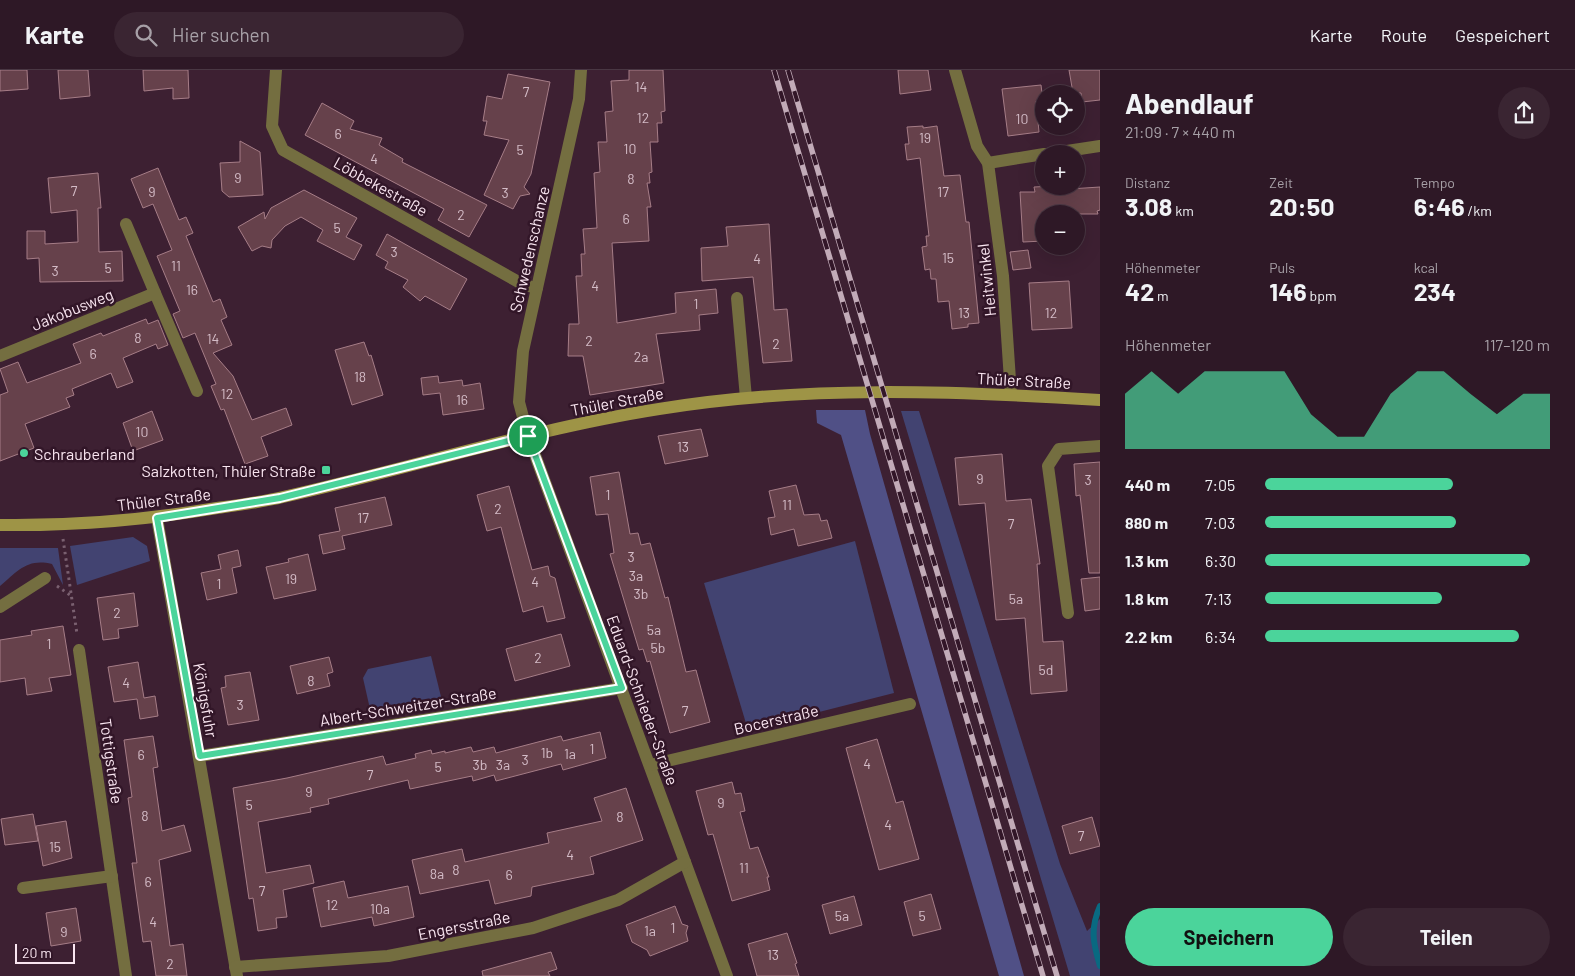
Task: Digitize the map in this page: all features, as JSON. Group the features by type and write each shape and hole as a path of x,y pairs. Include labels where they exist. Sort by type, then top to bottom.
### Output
{"main road":[{"name":"Thüler Straße","path":"0,525 61,526 157,518 280,498 528,436 658,409 746,398 834,392 946,392 1100,400"}],"street":[{"name":"Löbbekestraße","path":"276,70 272,126 283,150 524,285 536,288"},
{"name":"Schwedenschanze","path":"528,436 519,402 523,351 579,99 581,70"},
{"name":"Heitwinkel","path":"955,70 977,146 988,162 1003,276 1012,395"},
{"path":"1085,148 1100,146"},
{"path":"988,162 1035,156"},
{"path":"126,224 197,391"},
{"name":"Jakobusweg","path":"0,356 155,293"},
{"path":"737,298 746,398"},
{"name":"Eduard-Schnieder-Straße","path":"528,436 727,976"},
{"path":"1068,613 1048,466 1059,449 1100,446"},
{"name":"Königsfuhr","path":"157,518 200,756 236,972"},
{"path":"0,607 45,578"},
{"name":"Tottigstraße","path":"79,650 126,976"},
{"name":"Albert-Schweitzer-Straße","path":"200,756 622,688"},
{"name":"Bocerstraße","path":"650,765 910,704"},
{"name":"Engersstraße","path":"236,972 388,956 533,928 618,900 685,862"},
{"path":"23,888 112,876"}],"path":[{"path":"61,526 79,650"}],"shaded area":[{"path":"816,410 865,410 870,434 1024,976 999,976 841,435 817,423"},
{"path":"901,411 919,411 1060,864 1087,931 1100,919 1100,976 1070,976"},
{"path":"133,537 147,546 150,561 77,585 70,546"},
{"path":"855,541 894,693 748,730 704,583"},
{"path":"0,548 58,548 63,585 52,564 36,563 23,567 0,586"},
{"path":"431,656 443,705 378,714 370,709 363,678 368,669"}],"building":[{"path":"0,70 27,70 28,89 0,91"},
{"path":"58,70 88,70 90,96 60,99"},
{"path":"143,70 188,70 189,98 173,99 173,88 144,91"},
{"path":"629,70 663,70 665,111 661,112 662,123 657,123 658,142 650,142 652,172 649,173 650,183 647,183 651,207 647,207 649,241 612,243 617,323 676,313 675,293 716,289 718,313 699,315 700,330 656,334 664,383 590,395 583,356 568,356 569,324 579,324 576,276 582,276 581,254 585,254 583,229 597,228 594,173 600,172 598,142 607,142 605,112 613,111 611,81 629,80"},
{"path":"898,70 928,70 931,90 900,94"},
{"path":"1069,70 1100,70 1100,100 1085,102 1085,85 1072,85"},
{"path":"508,74 550,82 531,174 524,187 530,194 520,196 513,209 484,195 509,140 484,135 487,121 483,121 487,96 502,99"},
{"path":"1035,86 1035,133 1008,136 1002,89"},
{"path":"322,103 354,121 350,129 382,138 379,145 403,159 402,162 487,205 469,237 438,220 444,209 305,135"},
{"path":"923,126 923,128 937,126 944,176 960,175 966,222 969,222 979,323 968,324 968,327 952,329 949,301 938,302 936,279 931,279 930,269 925,270 922,247 927,246 926,236 929,236 920,158 907,160 905,144 909,144 907,127"},
{"path":"240,141 260,152 263,195 229,197 222,191 220,163 240,162"},
{"path":"158,168 179,220 186,217 193,233 186,236 213,302 220,299 227,317 221,320 232,345 213,353 233,376 252,420 286,408 292,425 261,437 268,456 245,464 224,409 221,410 211,386 216,384 195,333 183,338 173,314 180,311 157,256 172,250 153,204 143,208 131,179"},
{"path":"98,173 101,208 98,208 99,252 122,251 123,281 40,282 39,258 27,259 27,231 45,231 45,244 78,242 77,210 51,213 48,178"},
{"path":"1100,187 1100,210 1097,211 1098,214 1085,214 1085,205 1035,205 1035,241 1023,242 1020,192 1035,192 1035,195 1085,195 1085,188"},
{"path":"304,190 357,218 346,237 362,245 354,260 317,241 323,230 301,217 285,226 272,240 271,248 262,246 252,251 238,227 264,212 265,219 271,208"},
{"path":"769,224 774,310 787,309 792,361 763,363 753,277 702,281 701,248 728,246 726,227"},
{"path":"387,234 467,279 450,310 425,296 420,301 403,287 408,280 385,268 388,262 376,255"},
{"path":"1028,250 1031,268 1013,270 1010,252"},
{"path":"1069,281 1072,328 1032,330 1029,283"},
{"path":"146,319 148,324 158,320 168,345 158,349 156,344 123,358 133,382 117,388 111,373 72,389 74,395 66,398 70,407 25,424 34,448 0,461 0,395 8,392 0,369 18,362 27,383 81,363 73,344 101,333 103,336"},
{"path":"364,342 369,356 371,355 383,395 352,405 335,350"},
{"path":"438,376 439,383 462,380 463,386 480,383 484,409 443,415 440,393 423,395 421,378"},
{"path":"152,411 163,440 133,451 123,423"},
{"path":"701,429 708,456 665,464 658,436"},
{"path":"1002,454 1006,501 1031,499 1040,564 1037,564 1043,642 1063,641 1067,691 1031,694 1025,618 996,620 985,503 959,505 955,458"},
{"path":"1100,462 1100,573 1089,573 1080,495 1076,496 1074,464"},
{"path":"619,472 630,534 638,533 641,545 650,543 665,598 668,597 686,672 696,670 710,722 670,733 650,661 647,662 643,649 639,650 610,554 614,553 608,514 596,515 590,477"},
{"path":"796,485 804,515 819,514 821,521 827,520 832,538 798,546 794,529 771,535 768,518 775,517 769,491"},
{"path":"509,486 532,570 548,566 550,576 555,578 565,618 547,622 543,606 523,612 501,527 487,531 477,495"},
{"path":"385,497 392,525 342,536 345,549 323,554 319,535 340,531 335,508"},
{"path":"238,550 241,566 232,568 237,593 207,600 201,573 221,569 218,555"},
{"path":"308,554 316,590 274,599 266,567 289,562 288,559"},
{"path":"1100,577 1100,609 1085,611 1081,579"},
{"path":"134,593 138,626 118,629 119,638 103,640 97,598"},
{"path":"63,626 71,675 49,678 52,691 27,695 25,678 0,682 0,640 32,635 31,631"},
{"path":"561,634 570,666 515,681 506,649"},
{"path":"329,657 333,672 327,674 330,686 297,694 290,666"},
{"path":"138,662 144,698 155,696 158,716 140,719 137,699 114,702 108,667"},
{"path":"250,672 259,720 228,725 221,688 226,687 225,676"},
{"path":"600,732 606,758 563,770 561,764 496,781 494,775 473,781 472,776 410,789 408,780 328,799 329,804 310,808 311,812 258,822 266,873 310,865 314,883 283,890 287,917 276,918 277,928 258,931 253,898 249,899 233,788 383,756 386,765 416,758 415,754 431,750 432,754 471,747 473,752 494,747 496,753 561,736 563,741"},
{"path":"153,736 158,767 153,768 162,831 184,825 191,851 159,860 170,946 183,944 187,976 156,976 151,941 143,942 132,863 137,863 128,798 132,797 124,740"},
{"path":"877,739 896,803 903,801 919,859 879,870 846,748"},
{"path":"732,782 735,794 741,793 745,811 740,812 750,849 758,847 769,877 767,877 770,890 732,901 713,834 708,835 696,791"},
{"path":"626,788 643,840 590,857 594,874 532,887 531,896 495,904 489,880 420,894 412,860 462,849 465,862 549,843 547,833 602,821 594,798"},
{"path":"33,814 38,841 5,845 1,819"},
{"path":"1092,817 1100,846 1070,854 1062,826"},
{"path":"66,821 72,858 43,866 36,826"},
{"path":"344,881 348,898 408,886 414,917 374,926 372,917 321,927 313,888"},
{"path":"931,894 941,929 913,936 904,902"},
{"path":"854,896 862,925 830,934 822,905"},
{"path":"675,906 682,924 688,926 686,933 688,941 650,956 647,950 632,942 626,925"},
{"path":"76,908 81,941 51,946 46,913"},
{"path":"787,933 797,963 795,964 799,976 757,976 748,944"},
{"path":"551,952 557,969 548,972 550,976 483,976 482,971"}],"waterway":[{"path":"1100,906 1094,929 1100,966"}],"railway":[{"path":"774,70 1043,976"},
{"path":"788,70 1057,976"}],"place":[{"name":"Schrauberland","path":"24,453"},
{"name":"Salzkotten, Thüler Straße","path":"326,470"}],"route":[{"path":"528,436 622,688 200,756 157,518 280,498 528,436"}]}
